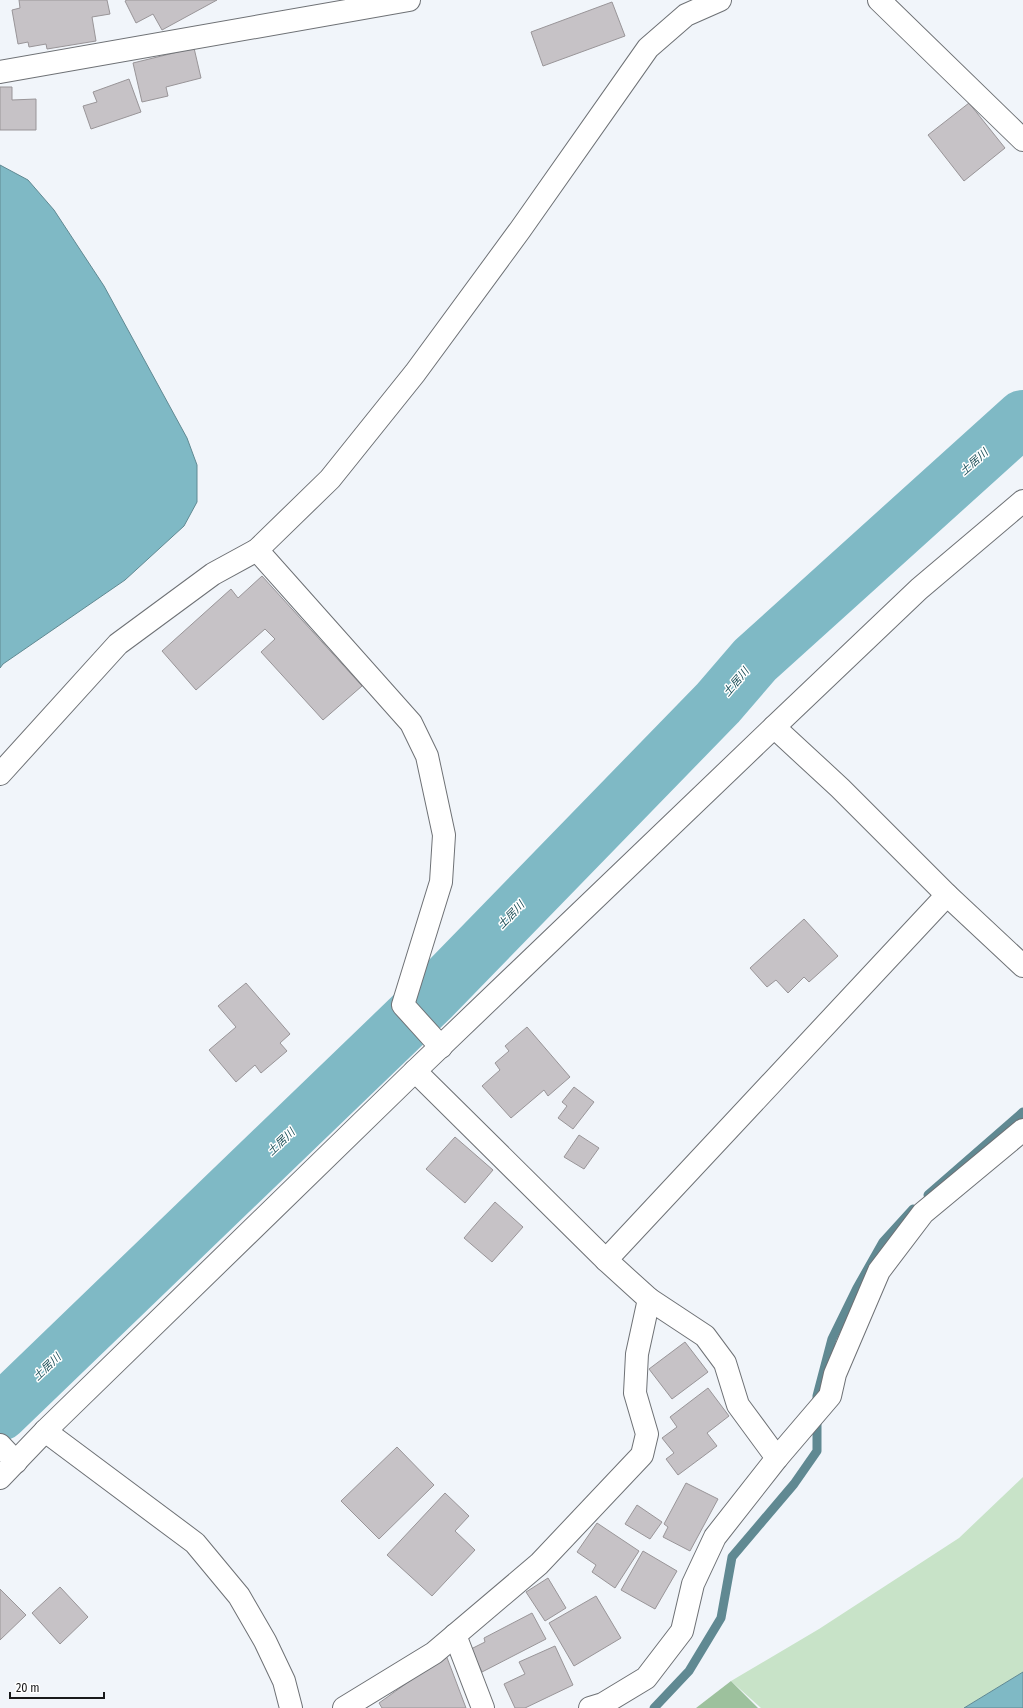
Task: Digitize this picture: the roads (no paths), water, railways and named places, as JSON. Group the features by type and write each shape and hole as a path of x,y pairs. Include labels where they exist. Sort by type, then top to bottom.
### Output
{"street":[{"path":"0,72 410,0"},
{"path":"0,774 118,644 213,574 257,550 330,479 415,373 520,230 648,48 686,15 720,0"},
{"path":"879,0 1023,140"},
{"path":"0,1478 46,1431 415,1071 435,1040 774,727 918,590 1023,501"},
{"path":"257,550 411,723 427,756 444,835 441,882 403,1004 435,1040"},
{"path":"774,727 840,788 947,895 1023,966"},
{"path":"606,1260 947,895"},
{"path":"415,1071 606,1260 649,1299 705,1336 724,1363 738,1404 777,1458"},
{"path":"590,1708 603,1704 646,1678 682,1631 693,1584 715,1537 777,1458 830,1396 834,1374 879,1271 923,1213 1023,1130"},
{"path":"344,1708 434,1653 539,1564 642,1456 647,1434 635,1393 637,1354 649,1299"},
{"path":"46,1431 195,1543 240,1596 266,1641 284,1681 291,1708"},
{"path":"0,1445 16,1462"},
{"path":"455,1635 483,1708"}],"water":[{"path":"0,165 28,180 54,210 104,286 187,438 197,465 197,502 184,526 125,580 3,664 0,668"},
{"path":"1023,1672 1023,1708 964,1708"}],"waterway":[{"name":"土居川","path":"0,1413 433,996 718,703 755,660 1023,418"},
{"path":"928,1195 1023,1112"},
{"path":"817,1404 817,1396 832,1339 857,1288 883,1242 913,1209"},
{"path":"654,1708 689,1671 721,1618 732,1557 794,1484 817,1451 817,1417"}]}
